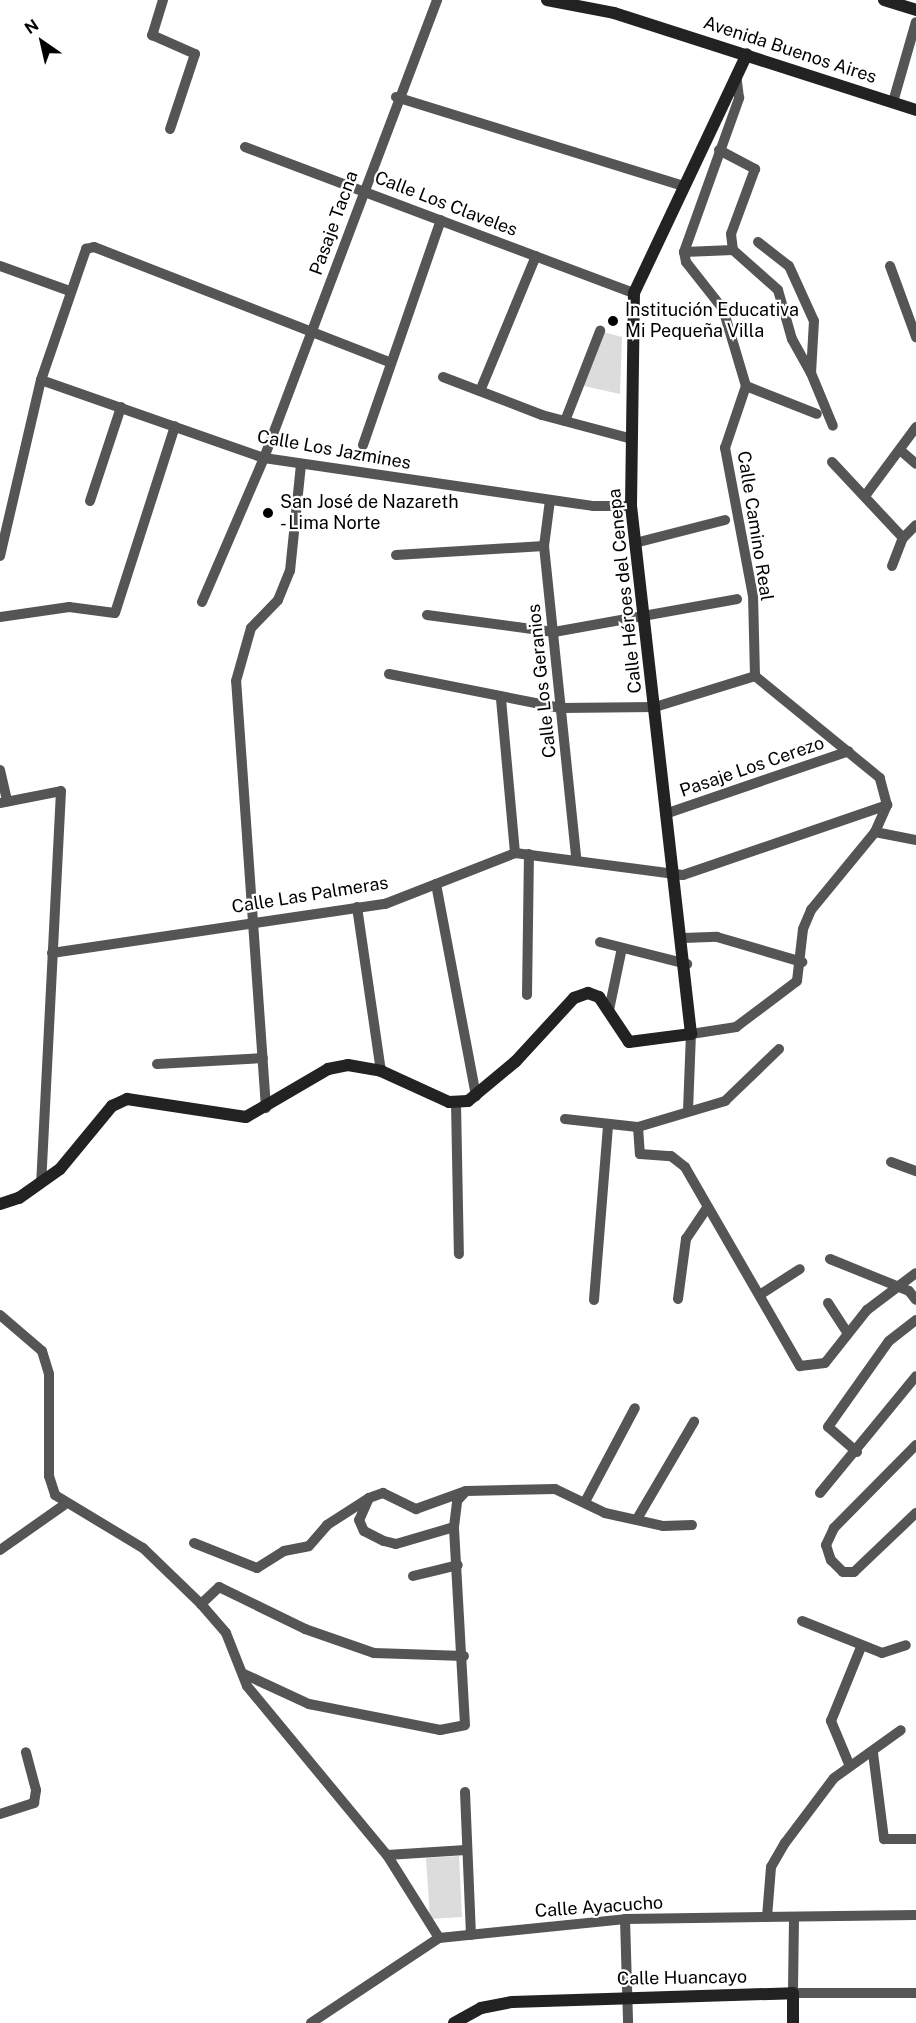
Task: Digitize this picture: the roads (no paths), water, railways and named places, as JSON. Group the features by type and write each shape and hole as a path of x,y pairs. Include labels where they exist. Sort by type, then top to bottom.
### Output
{"street":[{"path":"163,0 152,35 195,54 170,129"},
{"name":"Pasaje Tacna","path":"202,602 264,458 313,332 396,97 437,0"},
{"name":"Avenida Buenos Aires","path":"547,0 614,13 916,110"},
{"path":"884,0 916,10"},
{"path":"893,102 916,22"},
{"name":"Calle Héroes del Cenepa","path":"688,1111 691,1034 687,963 665,814 655,707 631,506 634,293 681,184 747,54"},
{"path":"736,75 739,98 718,150 684,252 686,262 723,309 746,386 817,414"},
{"path":"396,97 681,184"},
{"name":"Calle Los Claveles","path":"245,147 634,293"},
{"path":"718,150 755,169 731,234 733,250 778,290 792,339 811,373 832,426"},
{"path":"363,446 389,362 441,220"},
{"path":"758,242 789,266 814,321 811,373"},
{"path":"0,556 41,380 81,255 94,247 389,362"},
{"path":"684,252 733,250"},
{"path":"480,391 536,256"},
{"path":"0,266 70,291"},
{"path":"890,266 912,303 916,337"},
{"path":"565,421 600,331"},
{"path":"443,377 565,421 632,439"},
{"name":"Calle Los Jazmines","path":"41,380 264,458 550,500 631,506"},
{"name":"Calle Camino Real","path":"746,386 725,448 753,596 755,676"},
{"path":"90,501 121,407"},
{"path":"0,617 69,607 115,613 175,426"},
{"path":"865,496 916,427"},
{"path":"900,450 916,464"},
{"path":"832,462 903,538"},
{"path":"266,1108 255,921 236,681 251,628 278,600 290,571 301,465"},
{"name":"Calle Los Geranios","path":"550,500 544,546 576,858"},
{"path":"635,543 725,520"},
{"path":"892,567 903,538 916,525"},
{"path":"396,555 544,546"},
{"path":"427,615 554,632 643,618 737,599"},
{"path":"0,1204 19,1198 69,1161 103,1116 127,1099 246,1117 266,1108 328,1069 348,1065 381,1071 456,1103 477,1096 579,995 592,993 609,1010 629,1042 736,1027 766,1009 797,981 802,962 803,928 811,910 875,832 887,805 880,778 755,676 655,707 561,708 501,699 389,674"},
{"path":"501,699 515,853"},
{"name":"Pasaje Los Cerezo","path":"665,814 849,751"},
{"path":"0,770 3,802 61,791 41,1180"},
{"name":"Calle Las Palmeras","path":"52,953 255,921 385,904 515,853 576,858 683,875 887,805"},
{"path":"875,832 916,840"},
{"path":"526,995 529,854"},
{"path":"436,884 477,1096"},
{"path":"357,907 381,1071"},
{"path":"683,938 717,937 802,962"},
{"path":"600,942 687,963"},
{"path":"609,1010 622,948"},
{"path":"565,1119 608,1126 638,1127 730,1098 779,1049"},
{"path":"157,1064 263,1058"},
{"path":"456,1103 459,1254"},
{"path":"594,1300 608,1126"},
{"path":"638,1127 640,1154 679,1160 706,1209 761,1294 800,1366 825,1363 847,1332 894,1288 916,1273"},
{"path":"891,1162 916,1171"},
{"path":"678,1299 686,1239 706,1209"},
{"path":"830,1259 894,1288 909,1291 916,1300"},
{"path":"761,1294 800,1269"},
{"path":"828,1303 847,1332"},
{"path":"0,1315 42,1351 50,1374 49,1476 64,1505 143,1548 201,1604 226,1633 244,1674 265,1710 387,1855 439,1938"},
{"path":"857,1452 828,1427 889,1341 916,1320"},
{"path":"820,1493 857,1452 916,1376"},
{"path":"586,1500 635,1408"},
{"path":"637,1519 694,1422"},
{"path":"916,1445 834,1528 826,1545 831,1560 843,1572 854,1572 916,1513"},
{"path":"194,1543 257,1568 284,1551 309,1546 327,1525 369,1498 383,1493 416,1509 466,1491 555,1489 586,1500 605,1513 663,1526 692,1525"},
{"path":"244,1674 309,1704 440,1730 465,1725 464,1656 454,1527 457,1501 466,1491"},
{"path":"369,1498 359,1520 364,1531 384,1541 396,1544 454,1527"},
{"path":"0,1550 64,1505"},
{"path":"413,1576 458,1565"},
{"path":"201,1604 219,1587 305,1629 375,1653 464,1656"},
{"path":"802,1621 861,1647 882,1653 906,1645"},
{"path":"849,1764 831,1721 861,1647"},
{"path":"767,1917 771,1867 849,1764 873,1753 901,1730"},
{"path":"0,1814 34,1803 36,1790 26,1752"},
{"path":"873,1753 884,1839 916,1839"},
{"path":"465,1792 471,1935"},
{"path":"387,1855 466,1850"},
{"name":"Calle Ayacucho","path":"311,2023 439,1938 624,1919 916,1916"},
{"path":"793,2023 794,1918"},
{"path":"624,1919 628,2023"},
{"name":"Calle Huancayo","path":"454,2023 481,2008 512,2002 793,1993 916,1993"}],"place":[{"name":"Institución Educativa Mi Pequeña Villa","path":"613,321"},
{"name":"San José de Nazareth - Lima Norte","path":"268,513"}]}
